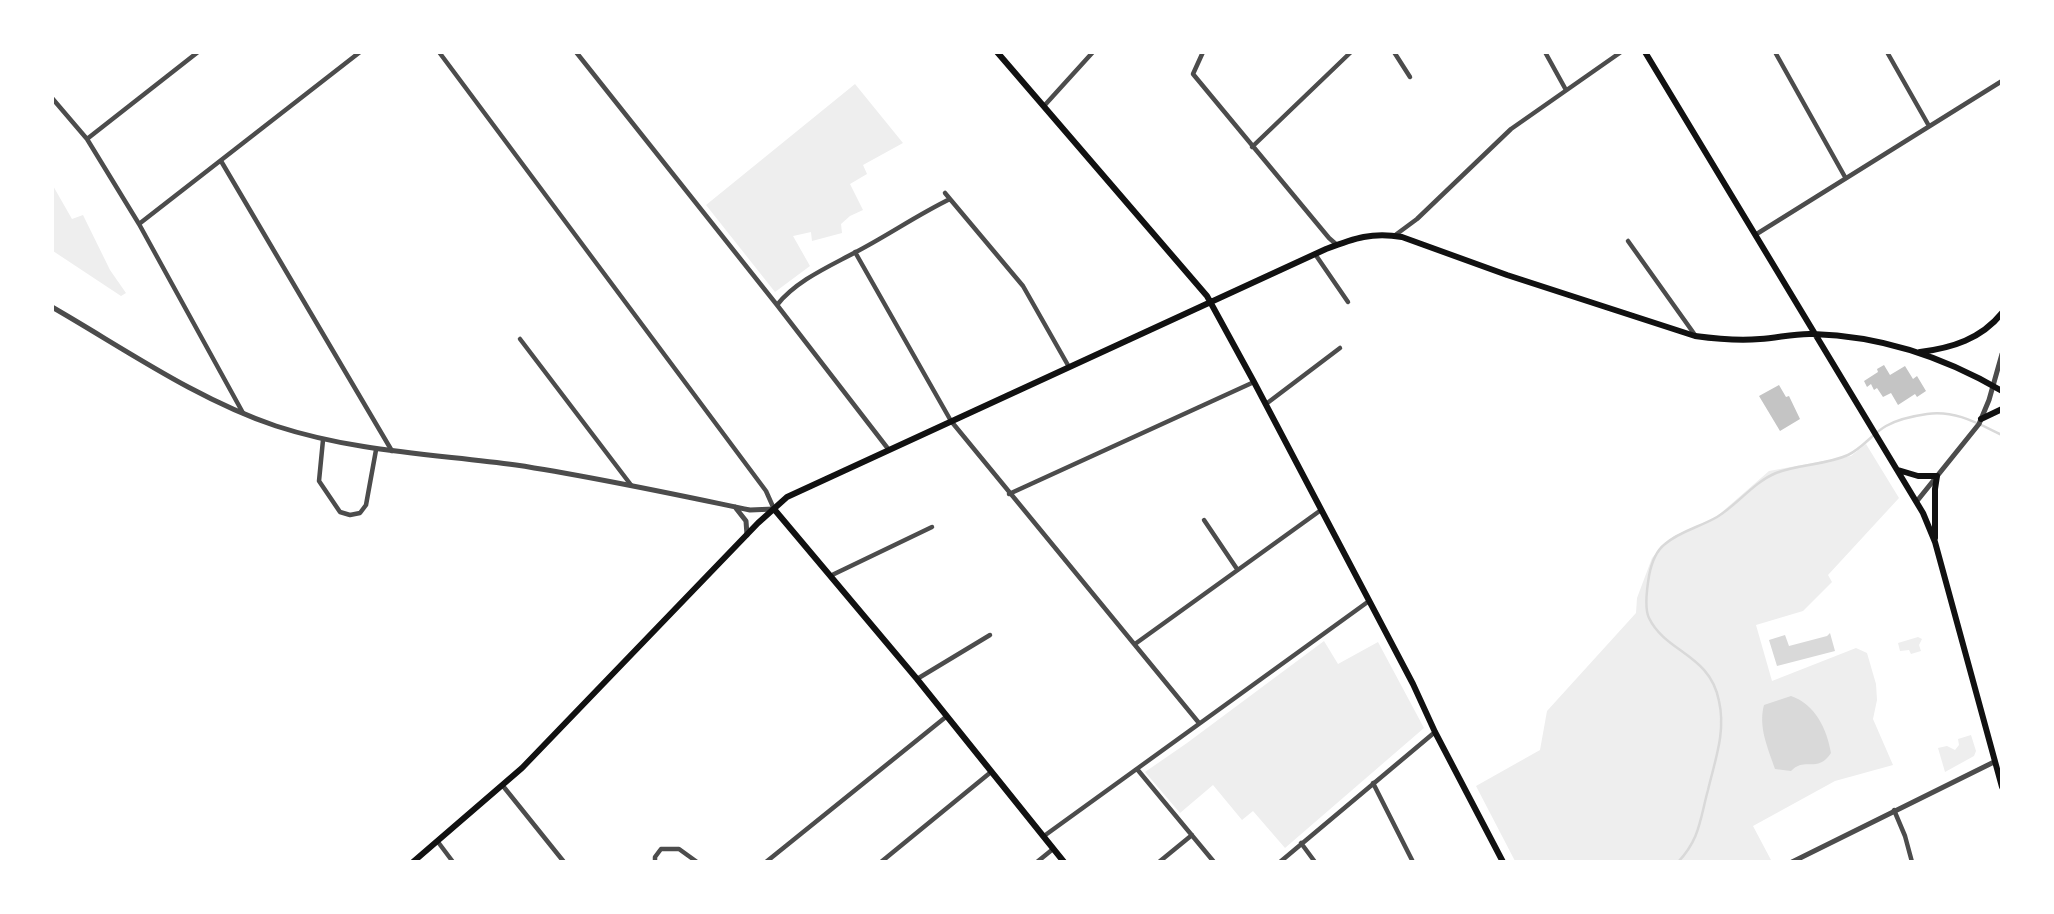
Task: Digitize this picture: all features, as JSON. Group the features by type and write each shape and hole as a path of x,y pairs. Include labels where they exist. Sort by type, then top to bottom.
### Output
{"main road":[{"path":"997,52 1193,278 1211,303 1413,684 1503,862"},
{"path":"1645,52 1917,501 1935,542 2001,787"},
{"path":"413,862 503,786 747,535 794,494 1315,254 1367,235 1394,236 1695,336 1728,340 1762,339 1793,334 1864,338 1920,352 2001,391"},
{"path":"1920,352 1938,350 1975,337 2001,313"},
{"path":"1981,419 2001,409"},
{"path":"1898,470 1918,476 1937,476 1935,542"},
{"path":"774,509 917,679 1064,862"}],"street":[{"path":"87,139 189,55 198,52"},
{"path":"139,224 360,52"},
{"path":"52,307 192,390 243,413 323,440 376,450 519,466 750,510 774,509 766,491 439,52"},
{"path":"576,52 778,305 889,450"},
{"path":"1044,106 1093,52"},
{"path":"1252,147 1352,52"},
{"path":"1394,52 1410,77"},
{"path":"1545,52 1566,90"},
{"path":"1394,236 1417,219 1511,129 1620,52"},
{"path":"1774,52 1845,177"},
{"path":"1887,52 1928,125"},
{"path":"1202,53 1193,74 1329,239 1337,245"},
{"path":"1755,235 2001,81"},
{"path":"52,98 87,139 139,224 243,413"},
{"path":"221,160 392,451"},
{"path":"945,193 1023,286 1069,367"},
{"path":"778,305 784,297 828,265 950,199"},
{"path":"1628,241 1695,336"},
{"path":"855,252 951,421 1199,723"},
{"path":"1315,254 1349,302"},
{"path":"520,339 631,486"},
{"path":"1266,404 1340,348"},
{"path":"1917,501 1973,433 1981,419 2001,354"},
{"path":"1009,494 1255,382"},
{"path":"323,440 319,481 340,512 350,515 360,513 366,505 376,450"},
{"path":"735,507 746,521 747,535"},
{"path":"1135,644 1321,510"},
{"path":"1204,520 1237,569"},
{"path":"830,576 932,527"},
{"path":"1044,836 1369,601"},
{"path":"917,679 990,635"},
{"path":"766,862 947,716"},
{"path":"1280,862 1435,732"},
{"path":"1793,862 1994,762"},
{"path":"1136,769 1214,862"},
{"path":"881,862 991,772"},
{"path":"1373,783 1413,862"},
{"path":"503,786 564,862"},
{"path":"1894,810 1905,835 1912,862"},
{"path":"1159,862 1192,835"},
{"path":"438,842 453,862"},
{"path":"1301,843 1315,862"},
{"path":"1037,862 1054,848"},
{"path":"655,862 661,849 680,849 695,861"}],"shaded area":[{"path":"855,84 903,143 863,165 867,174 850,184 863,210 841,224 842,233 812,241 811,232 793,236 810,266 775,292 706,205"},
{"path":"52,184 72,219 83,215 110,270 126,293 121,296 53,251"},
{"path":"1866,444 1899,498 1828,575 1832,582 1803,611 1756,625 1772,681 1856,648 1867,653 1876,684 1877,700 1873,719 1893,765 1835,781 1753,826 1771,860 1768,861 1515,861 1476,786 1540,750 1547,711 1636,613 1637,598 1652,558 1674,536 1714,519 1769,471 1851,456"},
{"path":"1830,633 1835,651 1777,666 1769,640 1785,635 1789,646"},
{"path":"1918,637 1922,639 1919,645 1921,651 1911,654 1909,650 1900,651 1898,643"},
{"path":"1324,641 1338,664 1378,642 1424,728 1285,848 1253,811 1242,820 1213,785 1180,813 1145,772"},
{"path":"1791,696 1813,711 1826,735 1831,753 1821,763 1801,765 1791,771 1775,769 1765,737 1762,713 1764,705"},
{"path":"1971,735 1976,751 1974,756 1945,772 1938,748 1947,746 1955,750 1959,745 1958,739"}],"building":[{"path":"1884,365 1890,375 1905,366 1913,379 1917,376 1926,391 1917,397 1915,394 1898,405 1891,393 1883,397 1871,384 1867,387 1864,381"},
{"path":"1779,385 1786,397 1789,396 1800,419 1780,431 1759,396"}],"waterway":[{"path":"1678,862 1691,845 1701,819 1719,746 1721,712 1714,685 1707,673 1666,639 1647,614 1648,581 1659,550 1677,536 1724,512 1768,477 1785,470 1848,455 1881,429 1901,420 1927,414 1947,414 1966,418 2002,435"}]}
